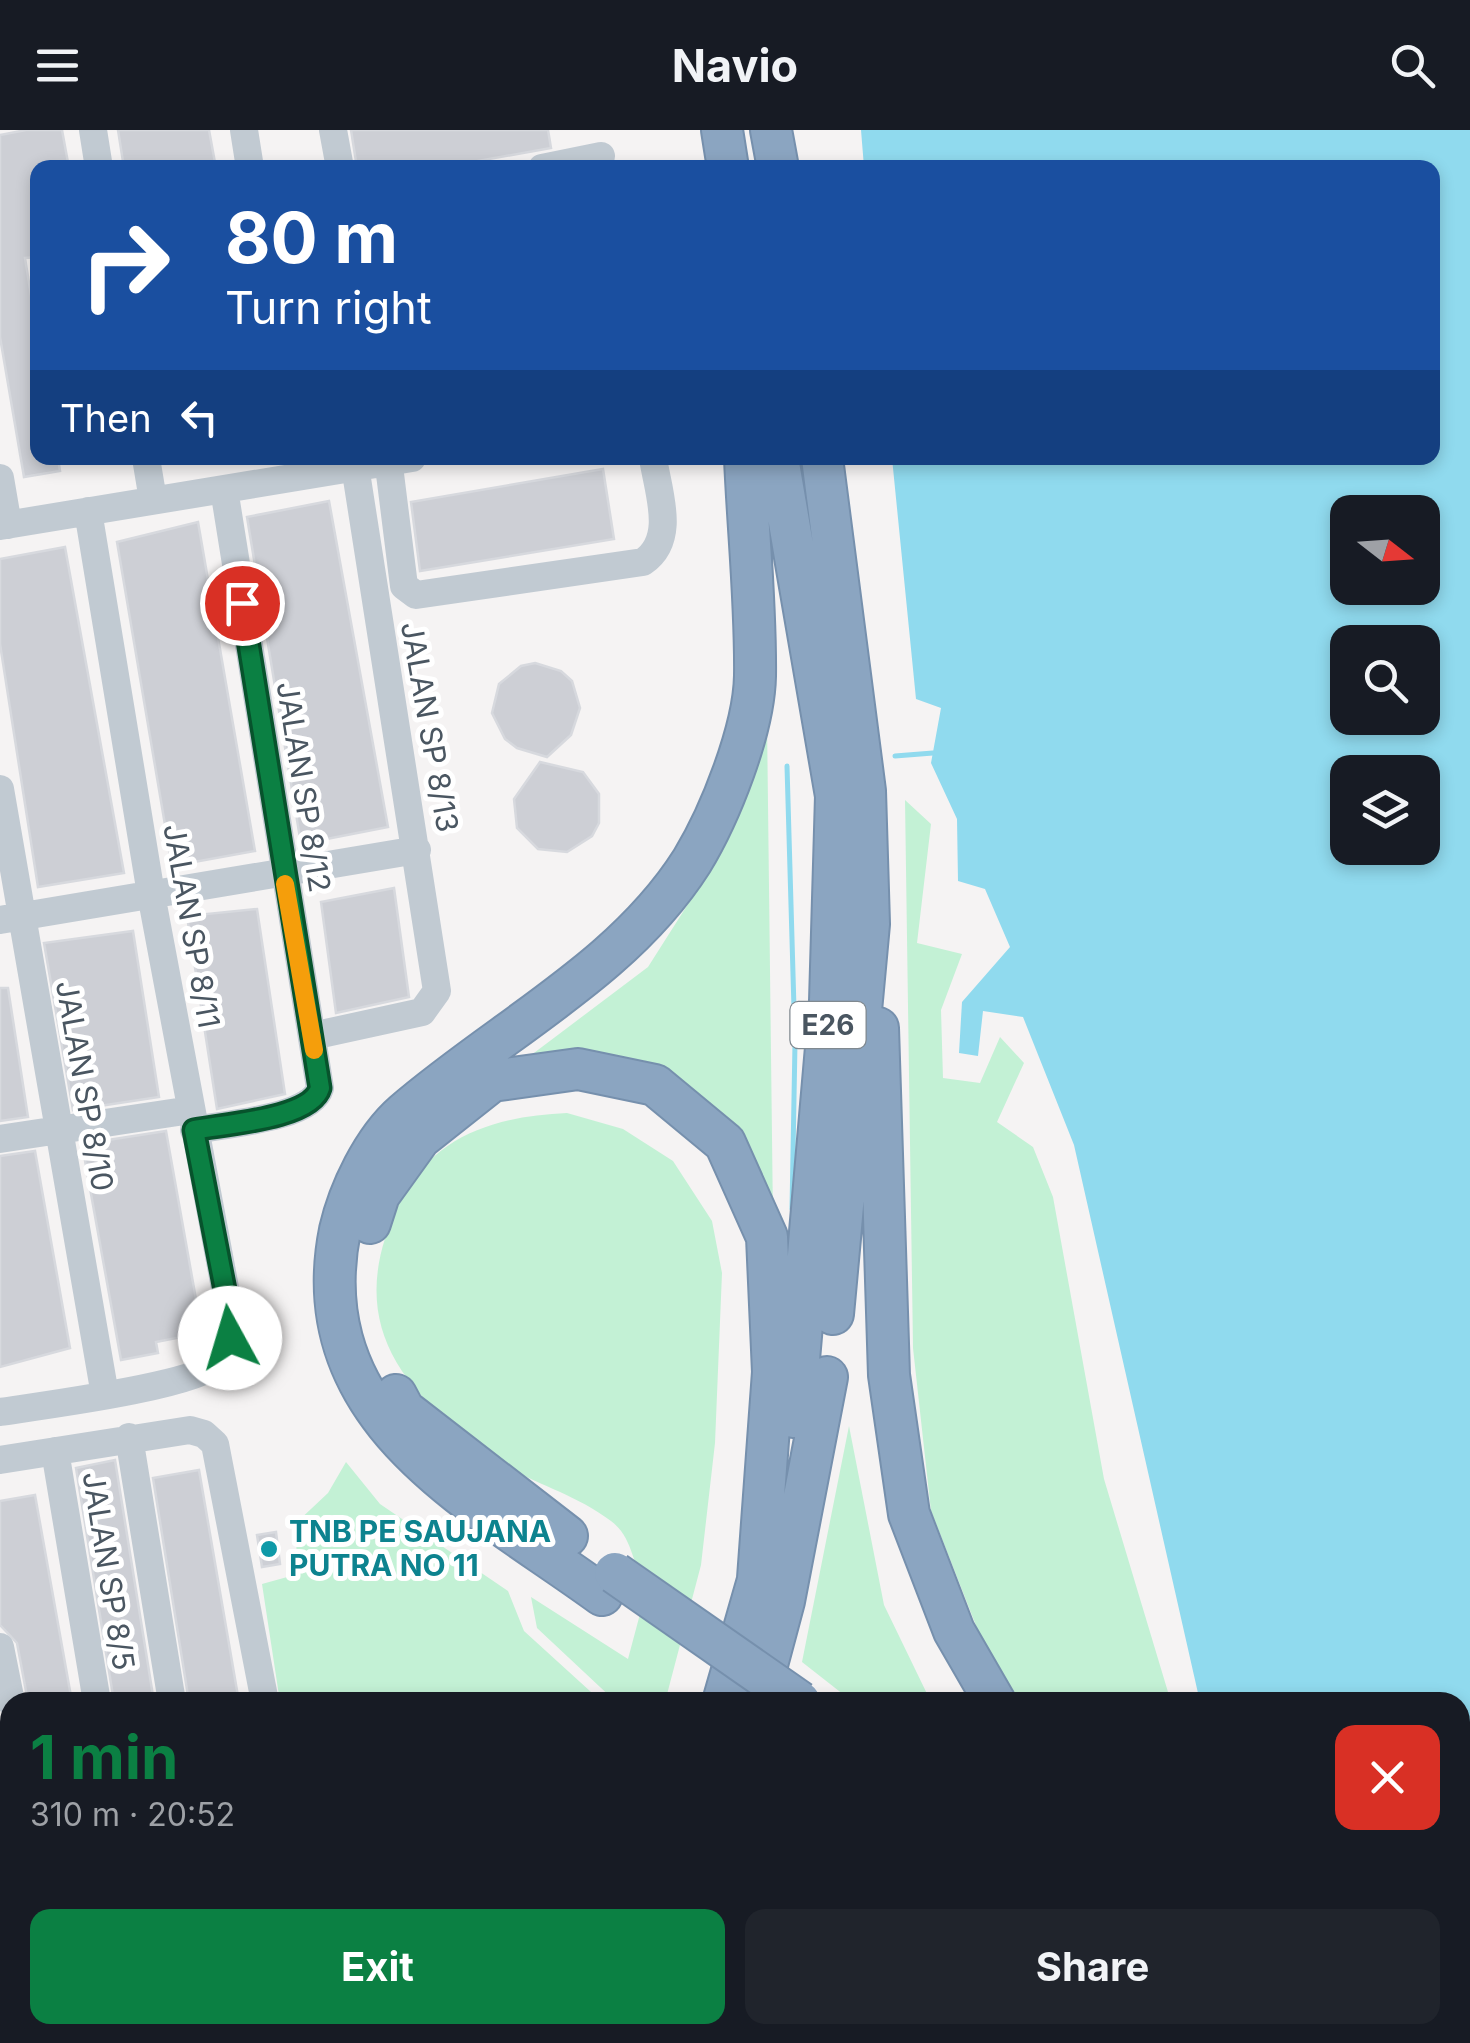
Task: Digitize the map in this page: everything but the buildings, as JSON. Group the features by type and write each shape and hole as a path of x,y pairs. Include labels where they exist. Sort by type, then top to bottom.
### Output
{"highway":[{"path":"722,130 727,160"},
{"path":"771,130 777,160"},
{"path":"745,465 755,680 746,728 723,795 694,858 657,911 610,956 400,1115 359,1179 345,1209 336,1252 335,1293 352,1372 388,1432 448,1484 784,1692"},
{"name":"E26","path":"725,1692 757,1592 798,1398 830,1001 836,796 779,465"},
{"name":"E26","path":"759,1692 784,1600 824,1404 869,924 865,791 823,465"},
{"path":"869,924 882,1072 889,1375 909,1514 954,1631 989,1692"},
{"path":"743,1692 608,1584 404,1410 367,1341 357,1262 379,1195 420,1138 492,1081 578,1069 655,1085 725,1144 767,1238 773,1372 757,1592"}],"street":[{"path":"93,130 98,160"},
{"path":"244,130 249,160"},
{"path":"333,130 339,160"},
{"path":"569,160 600,151"},
{"path":"147,465 153,500"},
{"path":"0,478 4,526 224,488 302,466 361,465"},
{"path":"396,465 404,586 412,594 643,562 660,546 664,533 653,465"},
{"name":"JALAN SP 8/13","path":"312,1036 422,1012 435,999 437,978 355,466"},
{"name":"JALAN SP 8/12","path":"192,1120 297,1110 318,1095 312,1036 224,488"},
{"name":"JALAN SP 8/11","path":"88,512 151,894 232,1326 227,1350 208,1371 105,1395"},
{"name":"JALAN SP 8/10","path":"0,789 11,918 59,1128 105,1395"},
{"path":"11,918 417,850"},
{"path":"0,1140 59,1128 192,1120"},
{"path":"0,1412 105,1395"},
{"path":"0,1460 130,1437 190,1430 204,1434 215,1444 262,1692"},
{"path":"130,1437 170,1692"},
{"name":"JALAN SP 8/5","path":"55,1451 95,1692"},
{"path":"0,1647 9,1692"}],"green space":[{"path":"767,721 773,1219 659,1077 522,1062 648,967 716,860 736,816"},
{"path":"905,800 931,824 917,943 962,954 941,1010 943,1078 980,1083 1000,1037 1024,1063 997,1122 1033,1147 1053,1197 1104,1479 1168,1692 1013,1692 988,1656 931,1511 913,1348"},
{"path":"567,1113 623,1129 673,1161 712,1221 722,1273 715,1443 701,1565 668,1692 605,1692 537,1628 531,1597 628,1659 648,1584 629,1544 611,1521 490,1457 428,1403 391,1352 381,1324 378,1266 401,1200 415,1177 450,1144 471,1133 493,1124"},
{"path":"849,1426 884,1605 926,1692 840,1692 802,1662"},
{"path":"346,1462 380,1504 508,1591 524,1631 591,1692 278,1692 262,1584 298,1574 295,1524 328,1493"}],"water":[{"path":"861,130 1470,130 1470,1692 1198,1692 1074,1145 1023,1017 983,1011 978,1056 959,1053 962,1002 1010,947 985,889 958,881 957,819 931,763 941,708 916,699 893,465 1440,465 1440,160 863,160"}],"waterway":[{"path":"895,756 933,753"},
{"path":"787,766 795,1043 792,1209"}],"slow traffic":[{"path":"285,884 314,1050"}],"place":[{"name":"TNB PE SAUJANA PUTRA NO 11","path":"269,1549"}],"route":[{"path":"230,1338 232,1326 194,1130 297,1110 314,1099 320,1088 242,603"}]}
